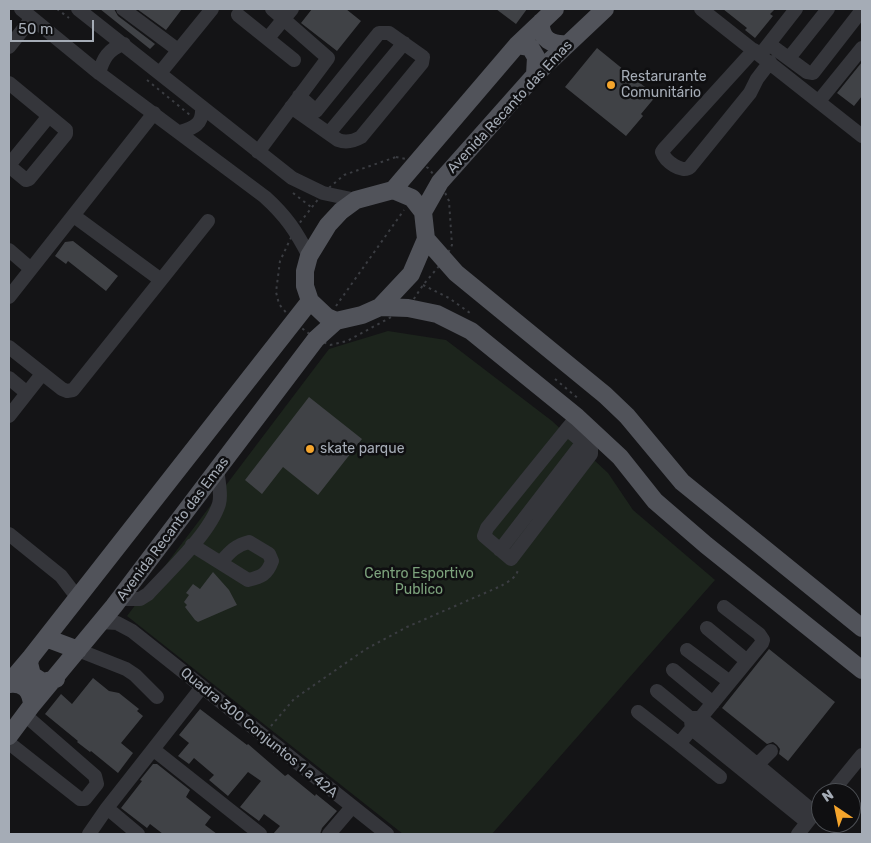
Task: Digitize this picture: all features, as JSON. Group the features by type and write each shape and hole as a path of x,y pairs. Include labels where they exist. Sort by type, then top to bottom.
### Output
{"main road":[{"path":"426,238 411,274 380,307 362,315 332,319 310,301 304,286 309,256 328,225 341,211 356,200 393,190 517,45 555,9"},
{"name":"Avenida Recanto das Emas","path":"418,205 535,76 605,9"},
{"path":"541,22 543,33 549,42 558,45 567,44"},
{"path":"517,45 530,47 535,53 535,76"},
{"path":"393,190 418,205 426,238 456,273 605,395 627,416 682,482 862,628"},
{"path":"9,683 310,301"},
{"path":"380,307 408,308 437,314 471,331 572,423 620,457 655,501 706,545 862,670"},
{"name":"Avenida Recanto das Emas","path":"9,736 28,710 56,679 117,602 332,319"},
{"path":"46,638 78,650"},
{"path":"31,657 29,669 32,675 43,682 56,679"},
{"path":"9,683 16,683 28,691 32,698 28,710"}],"street":[{"path":"78,9 292,178 323,194 356,200"},
{"path":"123,9 178,50"},
{"path":"160,73 212,9"},
{"path":"258,152 328,58 288,14 272,9"},
{"path":"701,9 763,53 862,136"},
{"path":"796,9 763,53 750,92 690,167 687,170 682,170 665,158 662,152 664,149 734,71 763,53 789,58 807,72 813,73 862,10"},
{"path":"789,58 828,9"},
{"path":"9,47 26,13 99,73 265,197 295,229 309,256"},
{"path":"268,38 288,14"},
{"path":"238,15 294,60"},
{"path":"295,102 312,115 338,140 345,142 354,140 361,136 423,61 422,56 386,32 379,33 312,115"},
{"path":"99,73 103,60 110,51 124,44"},
{"path":"329,133 404,44"},
{"path":"819,101 862,48"},
{"path":"734,71 754,84"},
{"path":"12,92 49,116 66,130 66,134 29,179 26,180 9,165 49,116"},
{"path":"180,132 199,122 202,118 202,108"},
{"path":"9,297 154,113"},
{"path":"74,216 160,280"},
{"path":"9,347 42,374 67,391 72,390 208,221"},
{"path":"9,250 31,269"},
{"path":"9,415 42,374"},
{"path":"9,378 27,393"},
{"path":"572,423 583,442 591,449 591,454 511,559 484,536 484,532 572,423"},
{"path":"500,550 583,442"},
{"path":"117,602 140,599 148,594 212,520 220,502 217,469"},
{"path":"9,534 81,592"},
{"path":"192,545 221,562"},
{"name":"Quadra 300 Conjuntos 1 a 42A","path":"117,602 132,631"},
{"path":"679,744 694,722 713,704 763,640 760,634 724,607"},
{"name":"Quadra 300 Conjuntos 1 a 42A","path":"101,622 117,622 132,631 387,834"},
{"path":"706,628 747,661"},
{"path":"78,650 126,669 135,675 157,697"},
{"path":"687,650 730,682"},
{"path":"673,670 713,704"},
{"path":"89,834 107,808 202,687"},
{"path":"657,691 753,770 811,812"},
{"path":"9,743 80,799 86,799 97,784 95,776 28,710"},
{"path":"638,712 720,778"},
{"path":"154,750 260,834"},
{"path":"753,770 771,751"},
{"path":"839,783 862,755"},
{"path":"329,834 352,807"},
{"path":"107,808 138,834"},
{"path":"798,834 811,818"}],"path":[{"path":"396,156 416,161 428,168 440,182 449,201 452,245 445,259 423,285 408,308 347,341 330,345 316,339 294,322 280,304 276,292 280,261 295,229 323,194 344,175 396,156"},
{"path":"332,319 418,205"},
{"path":"263,735 294,699 366,650 407,627 501,586 514,577 518,572 518,566 511,559"}],"green space":[{"name":"Centro Esportivo Publico","path":"388,331 446,340 552,421 608,473 633,510 715,580 492,834 403,834 127,616 329,349"}],"building":[{"path":"100,9 114,9 118,16 155,44 150,49"},
{"path":"137,9 182,9 166,30"},
{"path":"312,9 346,9 361,21 337,51 301,23"},
{"path":"496,9 527,9 516,24"},
{"path":"723,9 775,9 770,14 773,16 755,38 745,30 747,28"},
{"path":"597,48 656,96 641,114 643,116 626,136 565,87"},
{"path":"862,62 862,96 854,106 837,93"},
{"path":"73,241 118,276 106,291 68,261 66,264 55,256 65,242"},
{"name":"skate parque","path":"309,397 362,439 318,495 283,467 262,494 245,480"},
{"path":"213,572 229,590 237,605 198,622 185,607 187,605 184,602 189,595 186,593 193,584 200,589"},
{"path":"769,649 835,702 788,761 779,754 780,749 777,745 773,742 767,744 722,708"},
{"path":"93,678 109,691 119,693 139,709 137,711 143,716 121,743 133,753 118,773 77,742 45,714 61,694 72,704"},
{"path":"200,709 248,744 285,776 288,774 337,811 322,828 320,834 273,834 280,826 264,814 259,821 240,807 261,781 248,772 228,796 209,780 214,775 194,758 189,764 178,756 189,743 179,735"},
{"path":"153,764 157,764 190,790 186,797 211,817 205,825 217,834 163,834 150,824 147,828 121,808"}],"place":[{"name":"Restarurante Comunitário","path":"611,85"},
{"name":"skate parque","path":"310,449"}]}
